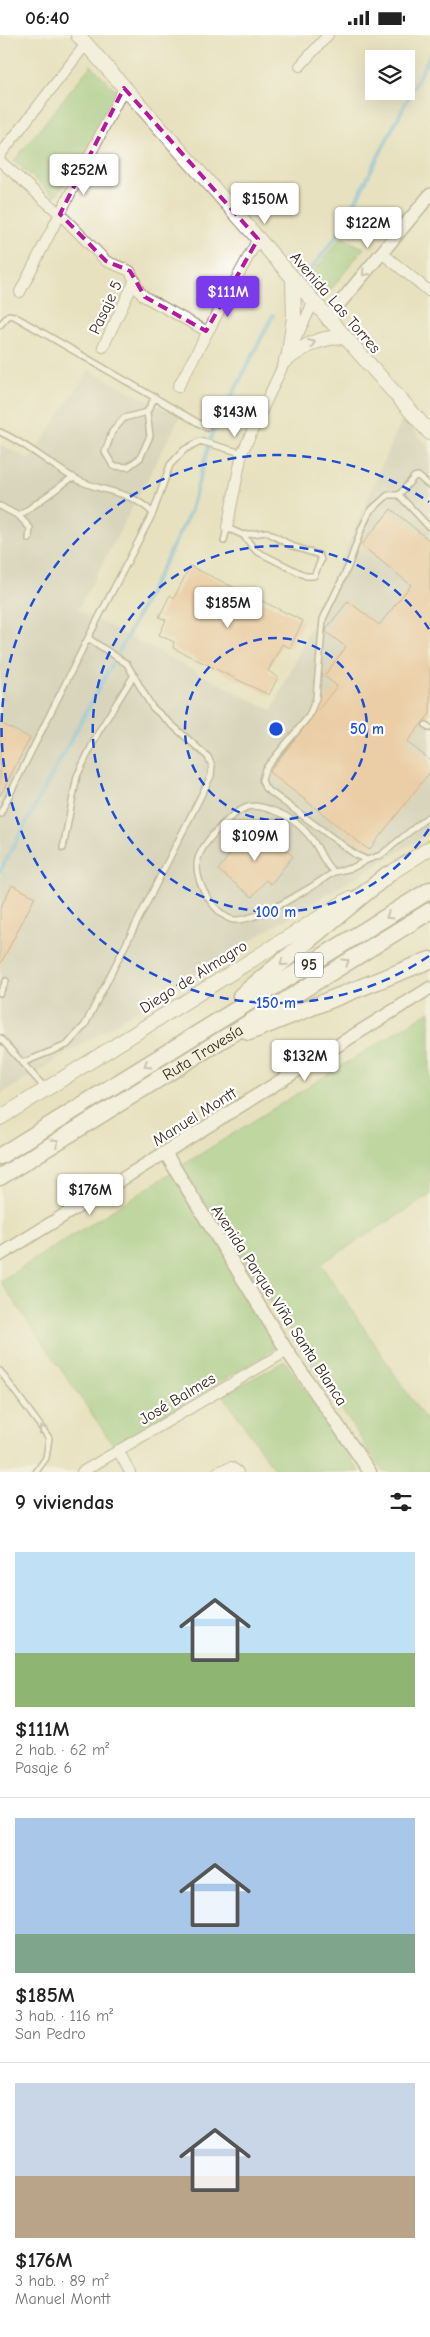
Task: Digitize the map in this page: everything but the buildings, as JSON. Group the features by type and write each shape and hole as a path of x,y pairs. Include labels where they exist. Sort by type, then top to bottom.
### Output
{"highway":[{"path":"188,1039 326,928 387,875"},
{"name":"Ruta Travesía","path":"0,1156 430,890"},
{"name":"Ruta Travesía","path":"0,1177 430,911"},
{"path":"201,1052 430,960"}],"main road":[{"name":"Avenida Las Torres","path":"82,40 430,433"},
{"path":"287,357 294,317 293,280"},
{"path":"287,357 315,341 329,337 343,337"},
{"name":"Diego de Almagro","path":"0,1118 430,849"}],"street":[{"path":"300,66 328,35"},
{"path":"0,155 82,40"},
{"path":"20,292 124,88"},
{"path":"0,161 60,214 106,261 130,271 139,291 145,297 206,331"},
{"path":"328,319 430,195"},
{"path":"178,387 206,331 258,239"},
{"path":"382,253 430,292"},
{"name":"Pasaje 5","path":"103,347 135,280"},
{"path":"227,528 238,451 314,303"},
{"name":"Manuel Montt","path":"0,1255 166,1154 430,988"},
{"name":"Avenida Parque Viña Santa Blanca","path":"166,1154 287,1351 370,1472"},
{"name":"José Balmes","path":"82,1472 287,1351"},
{"path":"118,1450 130,1472"},
{"path":"218,1472 231,1467 238,1472"}],"lane":[{"path":"0,325 10,315 14,316 207,428"},
{"path":"147,412 124,418 112,432 105,452 114,465 128,467 140,458 150,436 147,412 154,397"},
{"path":"0,432 16,439 73,477 94,487 131,496 153,513"},
{"path":"0,814 153,513 170,465 192,445 200,441 238,451"},
{"path":"367,860 356,855 265,788 262,780 266,769 309,716 316,698 323,619 348,567 370,511 388,495 399,495 418,476 430,485"},
{"path":"19,516 73,477"},
{"path":"399,495 430,528"},
{"path":"0,506 19,516 30,528 28,539"},
{"path":"224,541 227,528 243,535 256,551 306,576 314,576 320,566 322,560 319,555 292,546 267,532 243,535"},
{"path":"22,1063 67,1045 85,1025 211,776 212,766 208,757 152,707 127,664 88,638"},
{"path":"63,848 77,776 99,731 134,675"},
{"path":"334,872 328,867 306,831 294,821 274,811 256,807 245,808 212,836 201,850 196,864 200,881 207,897 218,912 233,921 247,919 311,888 334,872 381,855 430,815"},
{"path":"0,993 6,981"},
{"path":"0,1038 46,1089"},
{"path":"0,1371 49,1438 46,1458 36,1472"}],"highlighted area":[{"path":"124,88 258,239 206,331 145,297 130,271 106,261 60,214"}],"shaded area":[{"path":"89,370 180,417 78,610 272,711 341,561 403,417 430,449 430,833 239,947 0,1095 0,445 30,459"}],"green space":[{"path":"91,65 117,91 74,175 55,196 14,161"},
{"path":"341,237 364,248 325,297 308,279"},
{"path":"430,1011 430,1195 321,1264 430,1427 430,1472 383,1472 181,1166"},
{"path":"173,1172 285,1343 114,1446 0,1281"},
{"path":"285,1361 360,1472 276,1472 223,1395"}],"waterway":[{"path":"308,273 336,237 349,214 430,55"},
{"path":"119,652 190,513 211,437 273,315"},
{"path":"0,871 112,664"}]}
